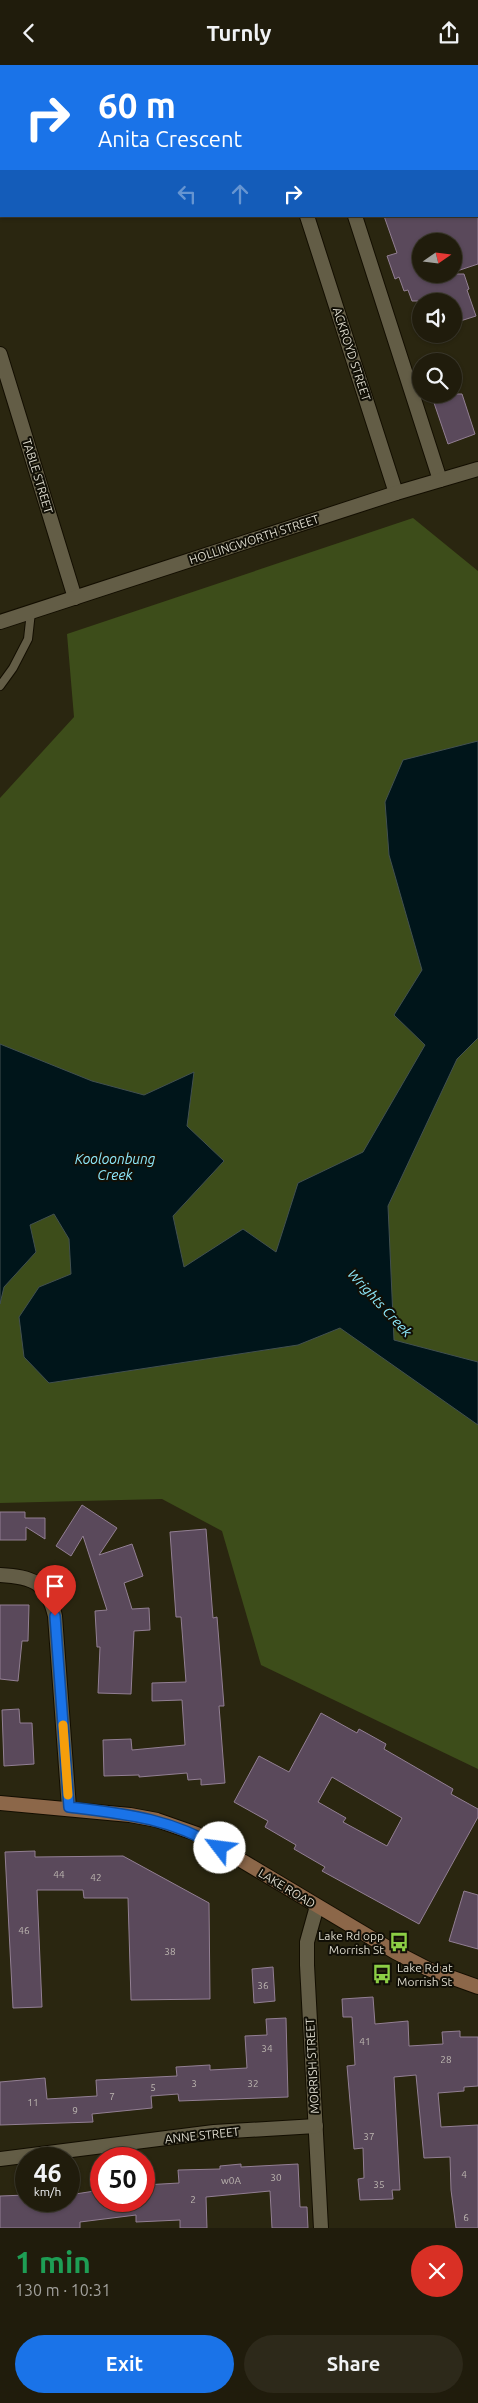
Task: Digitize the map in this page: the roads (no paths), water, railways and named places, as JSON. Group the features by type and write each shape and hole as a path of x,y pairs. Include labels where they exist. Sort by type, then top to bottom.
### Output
{"main road":[{"name":"LAKE ROAD","path":"0,1803 69,1807 158,1820 197,1834 317,1906 428,1969 478,1987"}],"street":[{"name":"ACKROYD STREET","path":"307,217 396,493"},
{"path":"355,217 440,480"},
{"name":"TABLE STREET","path":"0,354 75,598"},
{"name":"HOLLINGWORTH STREET","path":"0,622 396,493 478,469"},
{"path":"0,1575 20,1576 42,1585 51,1598 55,1616 69,1807"},
{"name":"MORRISH STREET","path":"317,1906 307,1942 321,2228"},
{"name":"ANNE STREET","path":"0,2159 214,2132 316,2127"}],"lane":[{"path":"0,686 13,668 28,639 30,612"}],"water":[{"name":"Kooloonbung Creek","path":"478,741 478,1038 457,1059 388,1206 394,1340 478,1362 478,1425 340,1328 298,1345 49,1383 24,1357 19,1317 39,1287 71,1274 69,1239 54,1214 30,1225 36,1252 4,1287 0,1304 0,1044 92,1081 144,1095 194,1072 187,1126 224,1161 173,1216 184,1267 243,1229 276,1252 298,1183 363,1152 425,1045 394,1015 422,970 389,855 385,802 403,760"}],"place":[{"name":"Lake Rd opp Morrish St","path":"399,1942"},
{"name":"Lake Rd at Morrish St","path":"382,1974"}],"water label":[{"name":"Wrights Creek","path":"380,1303"}]}
